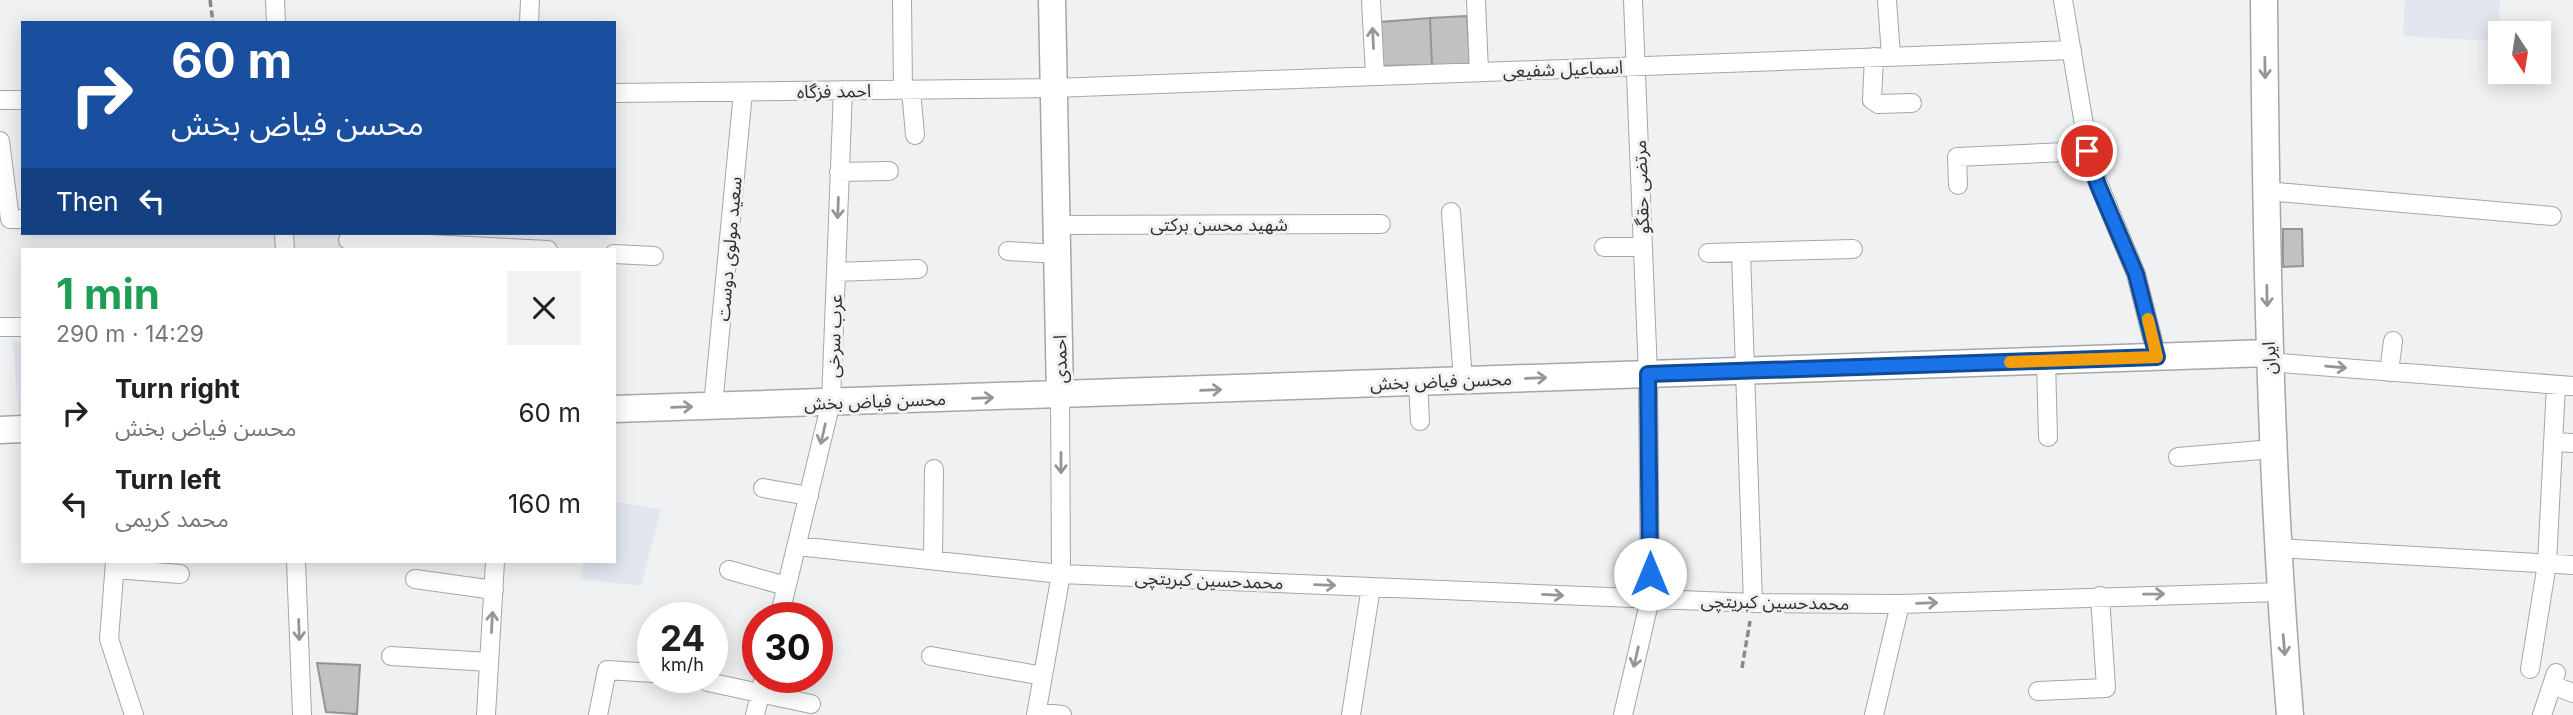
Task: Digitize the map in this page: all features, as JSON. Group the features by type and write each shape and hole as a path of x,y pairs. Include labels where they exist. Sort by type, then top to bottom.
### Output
{"street":[{"path":"275,0 276,21"},
{"path":"529,21 530,0"},
{"path":"902,0 907,90 915,135"},
{"name":"احمدی","path":"1037,714 1061,574 1052,0"},
{"path":"1371,0 1375,76"},
{"path":"1476,0 1479,72"},
{"name":"مرتضی حقگو","path":"1623,715 1650,599 1648,374 1633,0"},
{"path":"1887,0 1883,56 1872,100 1878,104 1912,103"},
{"path":"2063,0 2087,151 2098,185 2136,274 2157,357"},
{"name":"ایران","path":"2264,0 2268,357 2280,592 2290,715"},
{"name":"اسماعیل شفیعی","path":"1054,88 2072,50"},
{"name":"احمد فزگاه","path":"616,93 1054,88"},
{"name":"عرب سرخی","path":"782,602 831,402 843,90"},
{"name":"سعید مولوی دوست","path":"713,406 743,92"},
{"path":"0,100 21,100"},
{"path":"0,141 16,219"},
{"path":"1958,185 1957,156 2087,151"},
{"path":"839,172 889,171"},
{"path":"2266,191 2552,216"},
{"path":"1451,212 1463,381"},
{"name":"شهید محسن برکتی","path":"1057,225 1381,224"},
{"path":"348,240 381,246 450,248 515,244 537,248"},
{"path":"1604,247 1643,247"},
{"path":"1708,253 1853,249"},
{"path":"1008,251 1057,254"},
{"path":"1741,253 1754,603"},
{"path":"616,254 654,256"},
{"path":"836,272 918,269"},
{"path":"0,327 21,327"},
{"path":"2389,372 2393,341"},
{"name":"محسن فیاض بخش","path":"616,410 2157,357 2268,357"},
{"path":"2268,357 2389,372 2564,386 2564,442 2530,669"},
{"path":"2046,361 2048,437"},
{"path":"1419,382 1420,421"},
{"path":"0,430 21,429"},
{"path":"2178,457 2273,449"},
{"path":"933,560 934,469"},
{"path":"763,488 809,496"},
{"name":"محمدحسین کبریتچی","path":"797,546 1061,574 1754,603 1900,604 2280,592"},
{"path":"2278,548 2573,565"},
{"path":"296,563 302,715"},
{"path":"486,715 495,563"},
{"path":"134,715 109,639 115,565 180,574"},
{"path":"729,570 786,586"},
{"path":"415,579 494,590"},
{"path":"1351,715 1371,587"},
{"path":"2038,691 2106,688 2100,596"},
{"path":"1874,715 1900,604"},
{"path":"391,656 489,662"},
{"path":"931,656 1043,676"},
{"path":"598,715 607,670 637,672"},
{"path":"2542,715 2554,679 2573,693"},
{"path":"755,715 760,693"},
{"path":"781,693 811,704"},
{"path":"1037,714 1062,715"}],"path":[{"path":"210,0 213,21"},
{"path":"1742,668 1754,603"}],"shaded area":[{"path":"2405,0 2500,0 2499,21 2488,21 2488,40 2403,36"},
{"path":"13,342 21,342 19,420"},
{"path":"616,502 661,509 641,586 581,579 583,563 616,563"}],"building":[{"path":"1467,16 1470,65 1432,66 1430,18"},
{"path":"1430,18 1432,65 1383,66 1380,22"},
{"path":"2283,229 2302,229 2303,266 2283,267"},
{"path":"317,663 360,665 357,714 326,712"}],"slow traffic":[{"path":"2010,362 2157,357 2148,319"}],"route":[{"path":"1650,574 1648,374 2157,357 2136,274 2121,232 2098,185 2087,151"}]}
